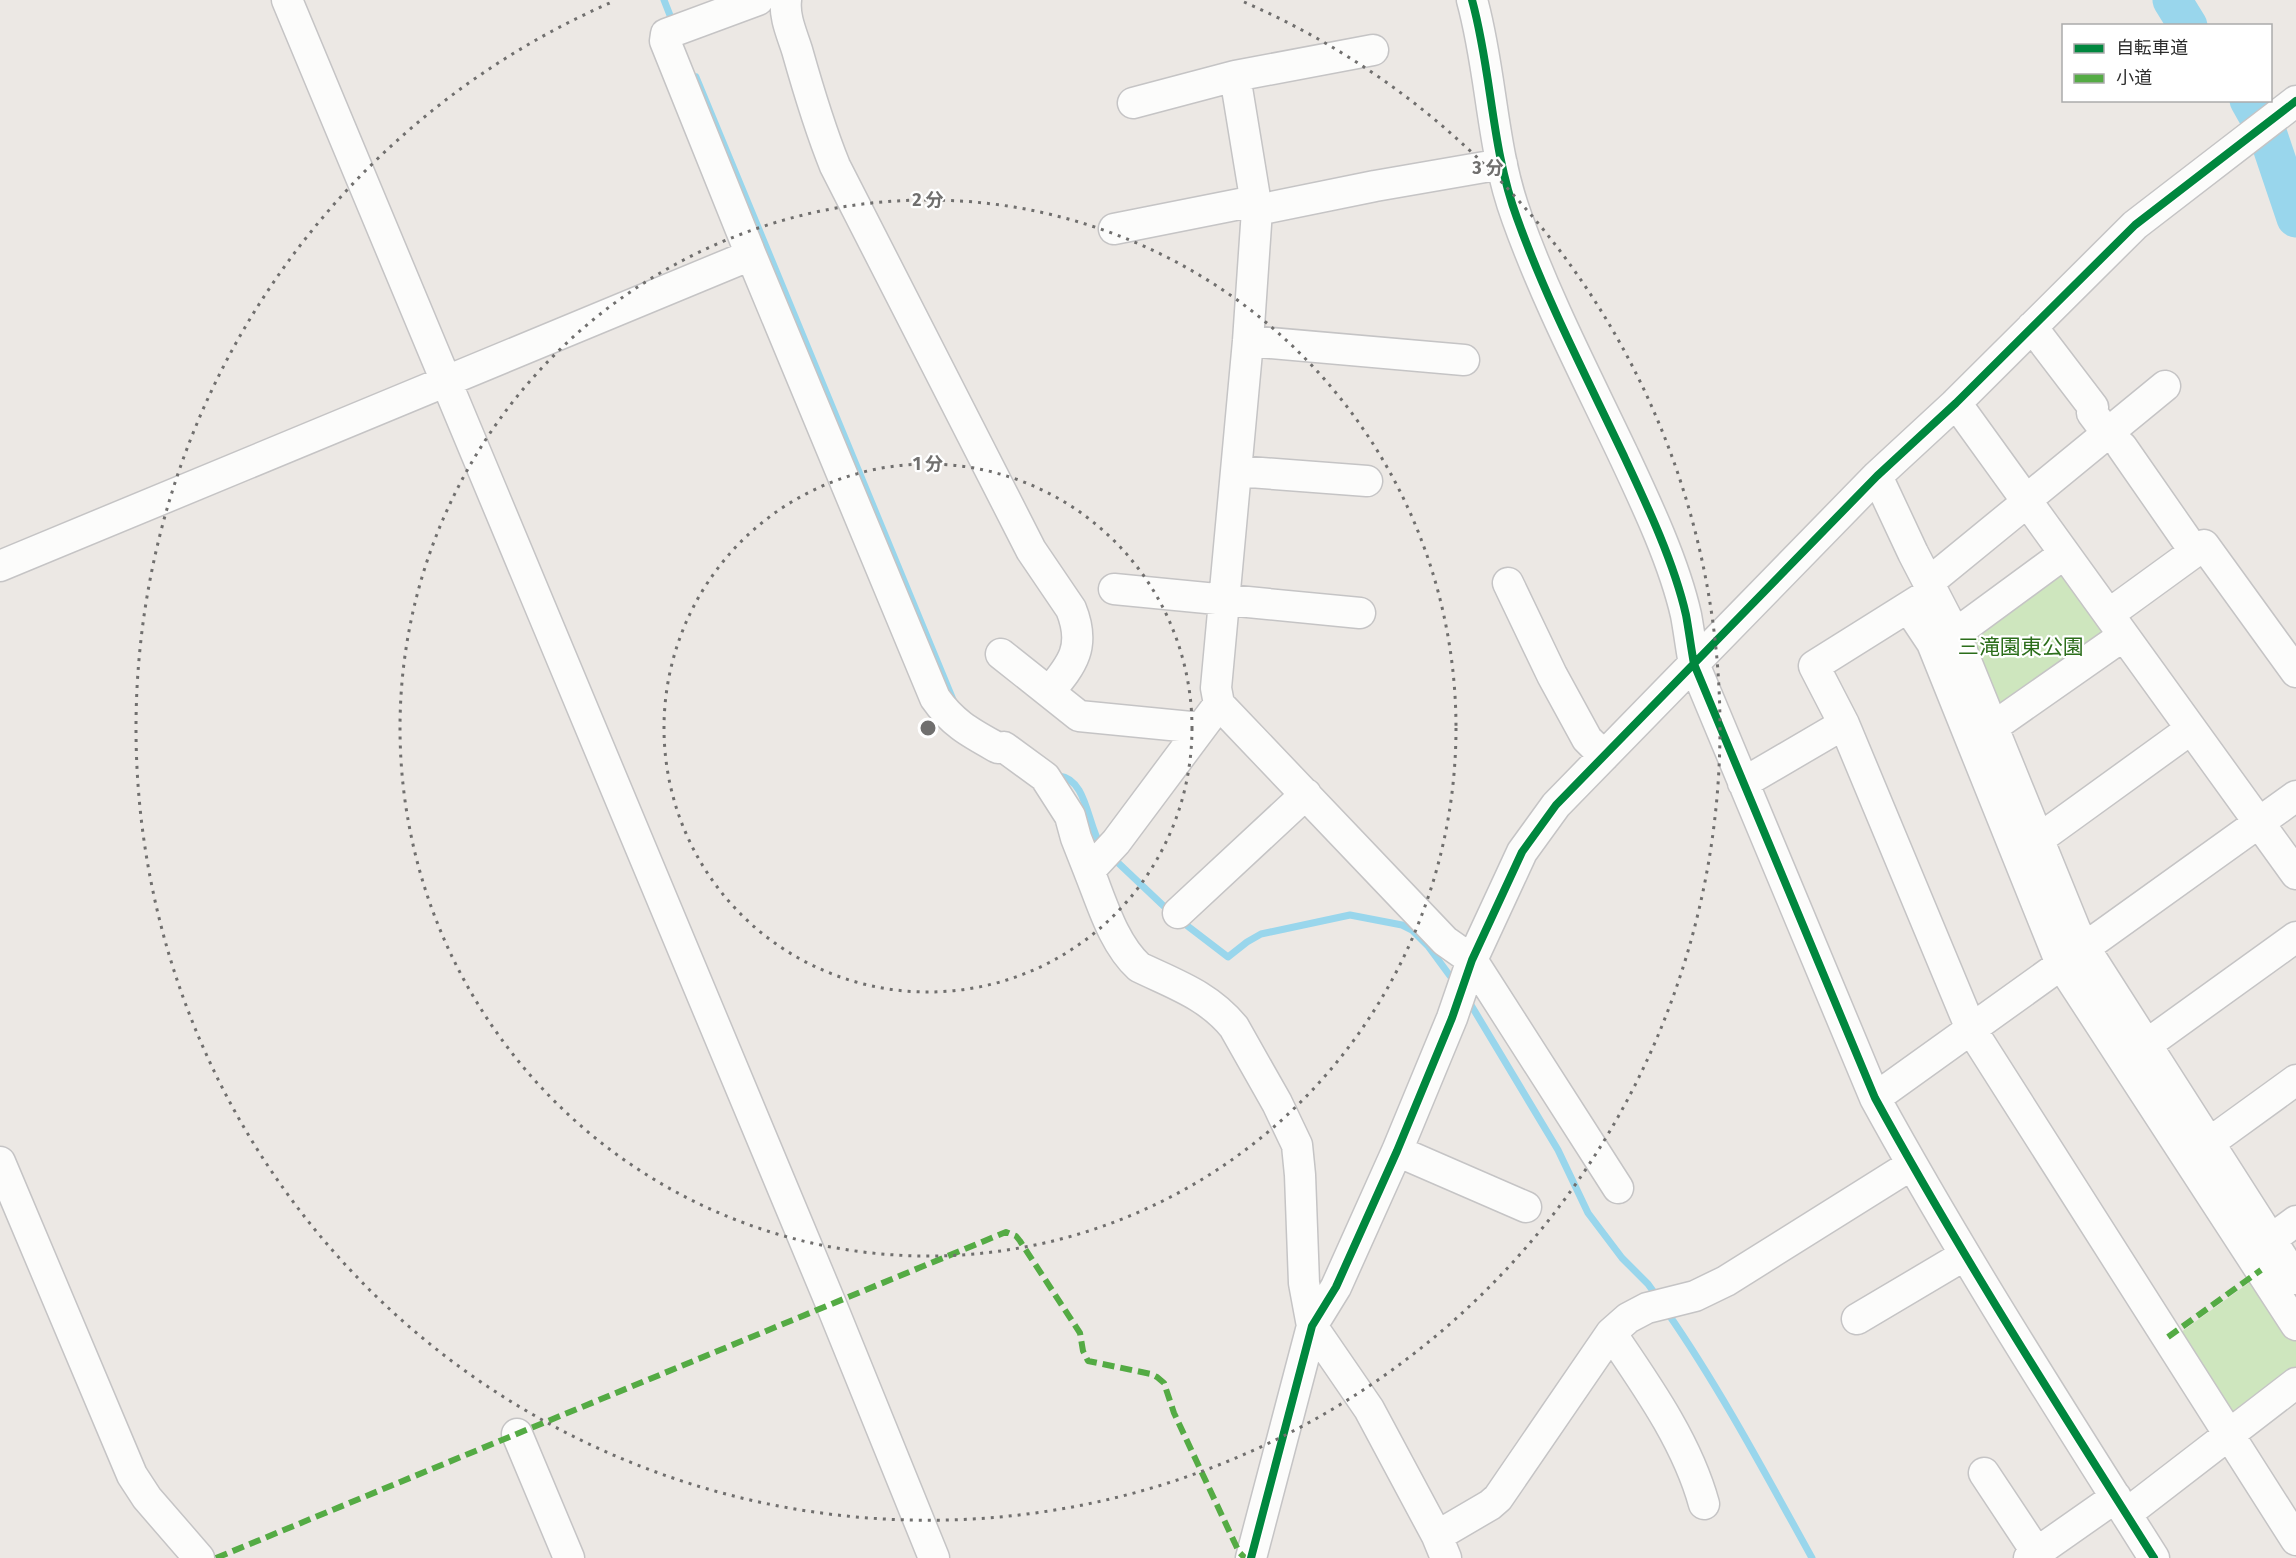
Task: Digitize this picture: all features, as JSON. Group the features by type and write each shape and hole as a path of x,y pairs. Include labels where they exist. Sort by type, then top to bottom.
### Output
{"street":[{"path":"287,0 831,1304 934,1558"},
{"path":"758,0 678,29 665,41 935,698 947,715 964,729 998,748 1004,747 1045,777 1070,816 1076,838 1100,858 1108,918 1131,960 1139,967 1200,996 1234,1027 1297,1145 1304,1283 1312,1326 1369,1409 1441,1547 1498,1498 1611,1334 1628,1318 1660,1304 1695,1296 1726,1281 1911,1165"},
{"path":"786,0 788,21 804,76 823,137 835,166 1031,550 1071,609 1078,644 1075,656 1066,672 1049,692"},
{"path":"1472,0 1483,44 1502,164 1516,215 1539,277 1641,494 1664,549 1685,613 1694,664 1875,1098 1911,1165 1965,1255 2154,1558"},
{"path":"1133,103 1235,76 1374,50"},
{"path":"1235,76 1256,205 1248,341 1216,688 1219,704 1469,967 1618,1188"},
{"path":"1251,1558 1312,1326 1336,1287 1397,1151 1469,967 1522,852 1556,805 1878,476 1956,403 2135,225 2296,101"},
{"path":"1114,229 1502,164"},
{"path":"0,566 751,255"},
{"path":"2032,327 2093,407 2092,414 2114,440 2195,552"},
{"path":"1248,341 1464,360"},
{"path":"2165,386 2114,440 2026,501 1923,594 1814,666 1844,724 1971,1029 2296,1540"},
{"path":"1956,403 2296,873"},
{"path":"1236,471 1367,481"},
{"path":"1878,476 1923,594 1932,643 2073,956 2296,1325"},
{"path":"1993,727 2116,625 2204,545 2296,672"},
{"path":"1955,634 2064,554"},
{"path":"1508,583 1552,675 1587,739 1604,756"},
{"path":"1114,589 1360,613"},
{"path":"1923,594 1955,634 2039,838 2073,956 2146,1045 2296,1280"},
{"path":"1001,654 1079,716 1201,728"},
{"path":"1100,858 1219,704"},
{"path":"1743,783 1844,724"},
{"path":"2039,838 2191,729"},
{"path":"1178,913 1306,794"},
{"path":"1875,1098 2296,796"},
{"path":"2146,1045 2296,937"},
{"path":"2209,1143 2296,1080"},
{"path":"1397,1151 1526,1207"},
{"path":"0,1161 132,1475 147,1498 199,1558"},
{"path":"2270,1240 2296,1221"},
{"path":"1857,1319 1965,1255"},
{"path":"1611,1334 1646,1385 1686,1454 1704,1504"},
{"path":"1984,1473 2033,1555 2121,1506 2230,1435 2296,1383"},
{"path":"517,1434 569,1558"}],"green space":[{"name":"三滝園東公園","path":"2056,568 2107,628 2106,638 2001,713 1967,633"},
{"path":"2257,1277 2296,1338 2296,1370 2235,1417 2177,1335"}],"waterway":[{"path":"664,0 673,23"},
{"path":"2172,0 2187,24"},
{"path":"696,77 954,702"},
{"path":"2250,102 2267,132 2296,218"},
{"path":"1059,776 1068,779 1081,794 1101,846"},
{"path":"1113,858 1170,912"},
{"path":"1181,921 1228,957 1261,934 1350,915 1402,925 1412,930 1428,946 1456,984"},
{"path":"1468,1000 1558,1150 1588,1213 1622,1258 1648,1284 1658,1298"},
{"path":"1667,1312 1724,1402 1812,1558"}],"marked path":[{"path":"216,1558 1006,1232 1016,1236 1020,1241 1080,1333 1083,1351 1088,1361 1151,1374 1164,1383 1174,1413 1239,1552 1245,1558"},
{"path":"2168,1337 2261,1270"}],"cycle path":[{"path":"1472,0 1479,27 1502,165 1508,191 1528,248 1659,533 1681,595 1694,664 1875,1098 1976,1272 2154,1558"},
{"path":"1251,1558 1312,1326 1336,1287 1397,1151 1452,1018 1472,960 1522,852 1556,805 1877,476 1956,403 2135,225 2296,101"}]}
